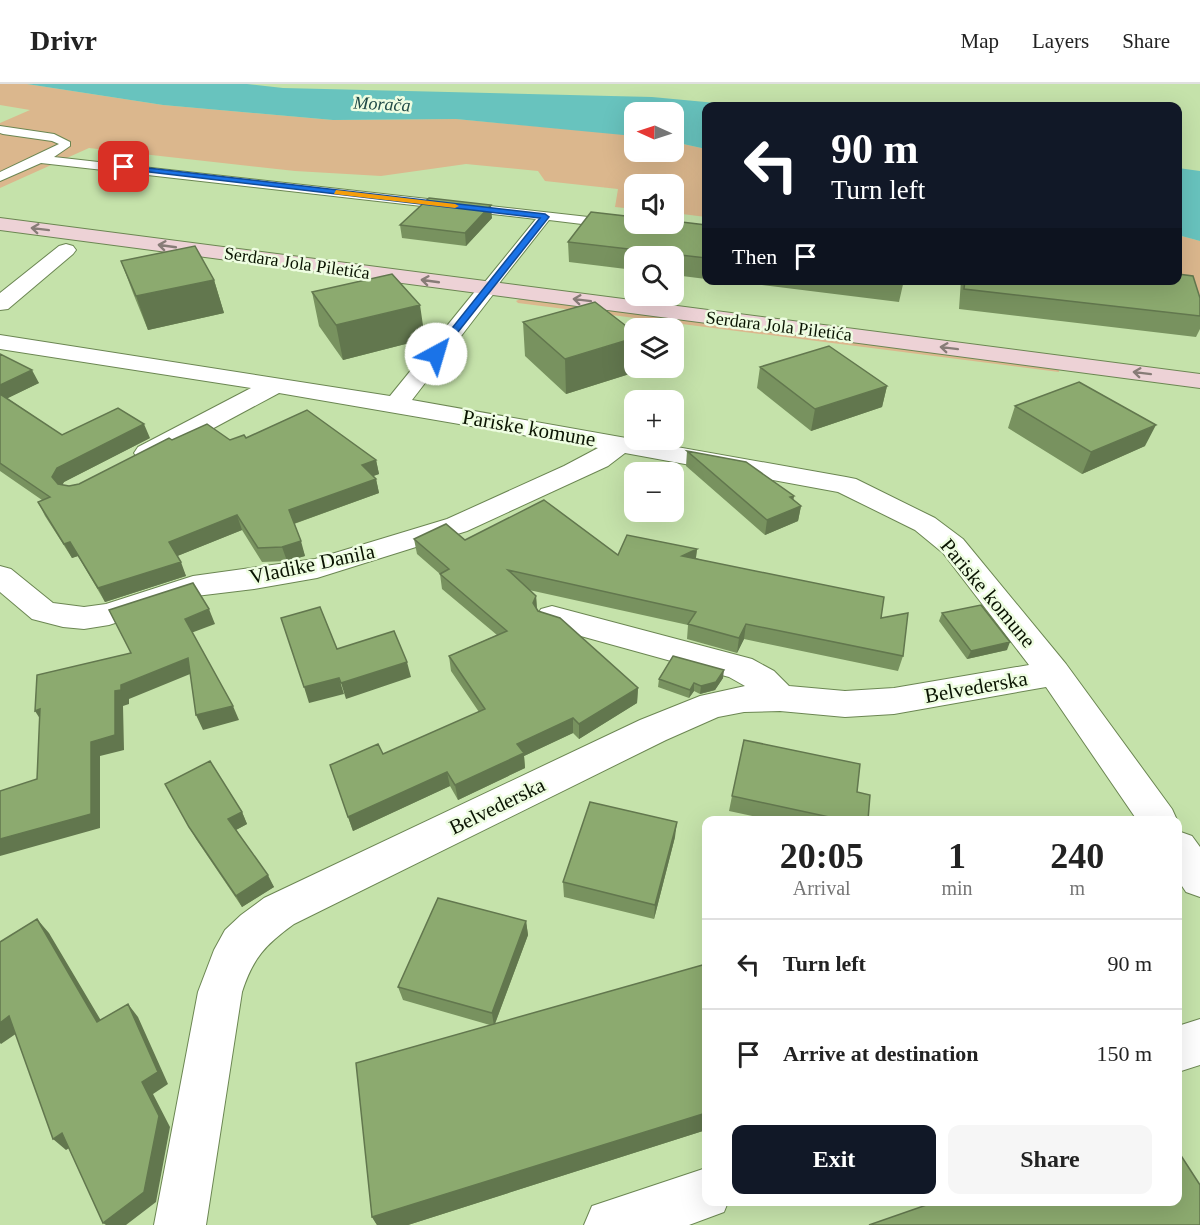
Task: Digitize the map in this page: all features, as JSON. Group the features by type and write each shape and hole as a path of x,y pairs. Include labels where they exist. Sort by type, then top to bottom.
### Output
{"main road":[{"name":"Serdara Jola Piletića","path":"0,224 482,296 624,321"},
{"name":"Serdara Jola Piletića","path":"0,240 159,262 482,296 1200,381"},
{"name":"Serdara Jola Piletića","path":"684,331 1200,400"}],"street":[{"path":"0,304 66,249"},
{"path":"396,404 482,296"},
{"name":"Pariske komune","path":"0,342 396,404 846,485 925,524 953,546 986,584 1054,674 1155,816"},
{"path":"125,464 209,422 275,385"},
{"name":"Vladike Danila","path":"0,576 43,611 84,618 109,615 193,586 254,579 317,568 456,525 583,468 613,451 620,444"},
{"path":"552,617 740,668 762,680 780,698"},
{"name":"Belvederska","path":"180,1225 220,992 230,960 239,944 252,929 279,911 653,730 712,705 744,699 780,698 845,704 894,701 1054,674"},
{"path":"1182,854 1200,879"},
{"path":"1182,1047 1200,1042"},
{"path":"610,1224 702,1195"}],"lane":[{"path":"0,129 17,135 54,138 65,141 66,144 0,177"},
{"path":"39,159 624,226"},
{"path":"482,296 545,217"}],"shaded area":[{"path":"0,84 27,84 163,105 333,120 456,119 622,134 624,134 624,162 684,162 684,144 702,148 702,216 684,214 684,174 624,174 624,208 615,207 618,189 545,181 538,171 466,164 381,176 295,171 89,148 0,188 0,123 30,110 0,105"},
{"path":"1182,236 1200,241 1200,296 1157,285 1182,285"},
{"path":"520,299 670,318 636,318 516,301"},
{"path":"684,320 1058,367 1059,372 684,324"}],"water":[{"name":"Morača","path":"27,84 247,84 283,88 652,97 705,102 702,102 702,148 684,144 684,102 624,102 624,135 456,119 333,120 163,105"},
{"path":"1182,169 1200,171 1200,241 1182,236"}],"building":[{"path":"429,198 491,205 465,233 400,225"},
{"path":"591,212 624,216 624,234 684,234 684,222 702,224 702,258 684,255 684,246 624,246 624,248 568,242"},
{"path":"195,246 214,280 136,296 121,261"},
{"path":"392,274 420,305 336,325 312,292"},
{"path":"1182,275 1193,276 1200,298 1200,316 964,289 964,285 1182,285"},
{"path":"595,302 624,324 624,341 565,359 523,322"},
{"path":"829,346 887,386 815,409 760,367"},
{"path":"0,354 32,370 0,385"},
{"path":"1079,382 1156,425 1091,452 1015,406"},
{"path":"0,394 62,435 118,408 144,424 57,468 52,477 58,484 69,486 79,484 169,438 172,440 207,424 230,440 244,435 246,438 307,410 376,460 362,465 376,479 289,510 301,541 282,547 258,548 237,515 169,542 181,562 98,588 70,542 64,544 38,502 50,497 0,463"},
{"path":"687,451 746,462 794,496 790,497 801,506 767,520"},
{"path":"544,500 618,555 627,535 697,549 682,556 884,597 881,618 908,613 903,656 746,624 739,638 688,624 696,612 508,570 536,596 533,603 538,611 560,618 638,688 579,724 573,718 517,744 524,753 455,785 447,772 348,817 330,765 378,744 383,754 485,709 449,656 507,631 440,574 449,569 414,539 446,524 465,540"},
{"path":"193,583 209,609 185,619 233,706 196,715 188,658 121,685 121,690 115,691 115,735 91,742 91,814 0,839 0,791 37,779 40,709 35,711 37,675 131,653 109,610"},
{"path":"981,605 1010,642 971,651 942,613"},
{"path":"320,607 337,649 394,631 407,662 341,683 339,678 304,687 281,618"},
{"path":"673,656 724,670 716,682 701,686 694,683 690,690 659,679"},
{"path":"744,740 860,764 857,792 870,795 868,816 824,816 732,796"},
{"path":"210,761 242,812 228,819 268,875 236,896 189,827 165,784"},
{"path":"590,802 677,822 655,905 563,882"},
{"path":"438,898 526,921 492,1013 398,987"},
{"path":"37,919 97,1022 128,1004 158,1072 142,1082 159,1116 144,1192 103,1223 62,1133 53,1139 9,1016 0,1023 0,942"},
{"path":"702,965 702,1114 372,1217 356,1063"},
{"path":"1182,1157 1200,1185 1200,1225 869,1225 924,1206 1182,1206"}],"slow traffic":[{"path":"336,192 455,206"}],"route":[{"path":"124,167 545,217 436,354"}]}
